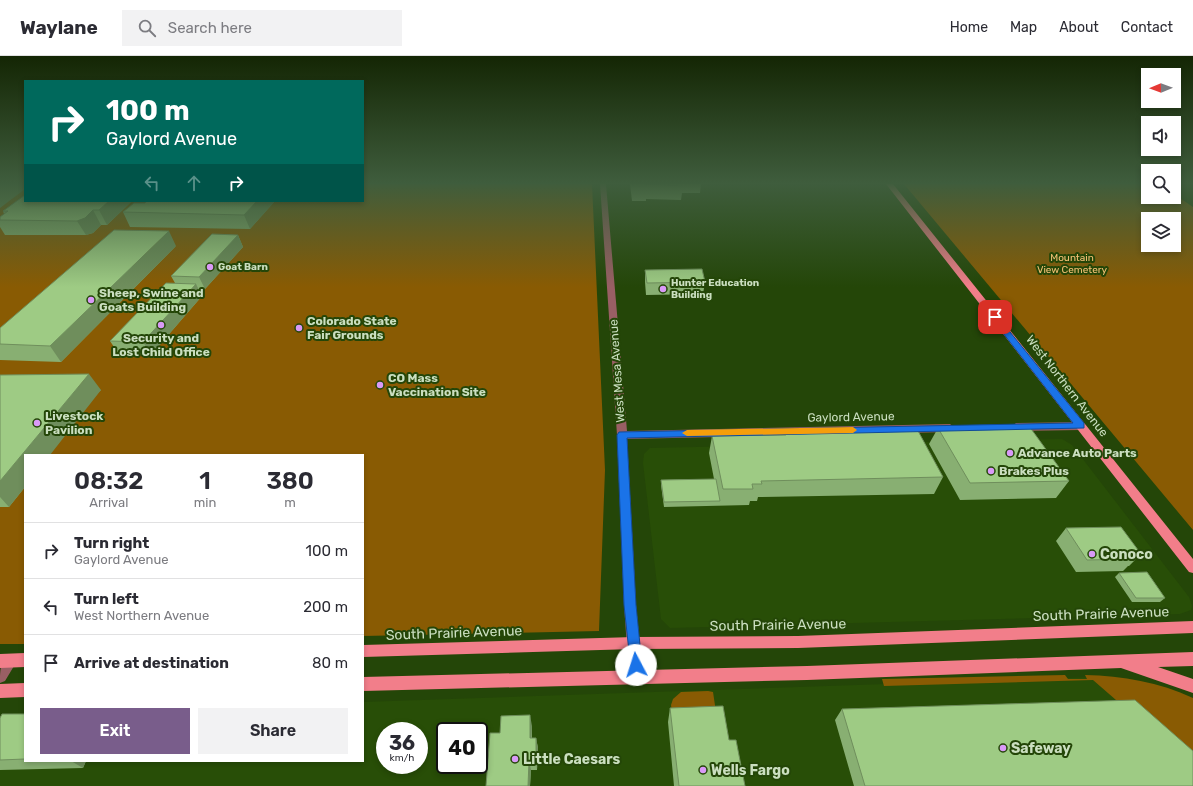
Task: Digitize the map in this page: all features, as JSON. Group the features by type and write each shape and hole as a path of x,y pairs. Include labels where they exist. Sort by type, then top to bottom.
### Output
{"main road":[{"name":"West Northern Avenue","path":"916,218 1193,568"},
{"path":"1180,552 1193,559"},
{"name":"South Prairie Avenue","path":"364,651 634,643 798,642 1193,627"},
{"path":"364,684 636,676 807,673 1193,659"},
{"path":"5,661 24,660"},
{"path":"1113,661 1148,670 1193,686"},
{"path":"0,691 24,690"}],"street":[{"name":"West Mesa Avenue","path":"606,218 622,435 636,676"},
{"path":"1009,427 1081,426"},
{"name":"Gaylord Avenue","path":"622,435 962,428"},
{"path":"0,676 5,661"}],"shaded area":[{"path":"1062,439 1072,445 1189,597 1192,606 1191,610 1180,614 670,628 661,619 643,463 644,454 650,448"},
{"path":"1093,677 1167,691 1193,786 0,786 0,725 13,713 24,713 24,762 364,762 364,702"}],"green space":[{"name":"Colorado State Fair Grounds","path":"0,218 594,218 605,470 599,631 364,636 364,454 24,454 24,644 0,644"},
{"name":"Mountain View Cemetery","path":"932,218 1141,218 1141,252 1181,252 1181,218 1193,218 1193,530"},
{"path":"1065,675 1068,679 1087,679 1085,675 1127,678 1154,684 1180,692 1193,698 1193,767 1093,680 884,686 882,679"},
{"path":"681,692 713,692 716,712 672,713 671,705 673,699"}],"building":[{"path":"0,218 85,218 77,221 0,220"},
{"path":"114,230 169,231 50,346 0,344 0,328"},
{"path":"212,234 238,235 199,277 171,276"},
{"path":"702,269 705,282 647,283 645,270"},
{"path":"166,283 196,284 143,342 110,341"},
{"path":"89,374 0,481 0,375"},
{"path":"1029,426 1069,481 970,483 938,428"},
{"path":"917,429 943,477 761,481 762,484 752,484 753,489 723,489 712,436 786,435 785,431"},
{"path":"716,479 720,501 664,502 661,480"},
{"path":"1121,527 1141,554 1132,554 1136,559 1087,560 1066,528"},
{"path":"1147,572 1165,598 1136,598 1119,573"},
{"name":"Safeway","path":"1135,700 1193,751 1193,786 865,786 842,709"},
{"name":"Wells Fargo","path":"723,706 729,740 736,740 745,786 679,786 670,708"},
{"path":"2,714 24,714 24,759 0,760 0,718"},
{"name":"Little Caesars","path":"530,715 530,738 536,738 536,761 529,761 528,786 486,786 490,733 500,733 501,716"}],"slow traffic":[{"path":"687,433 853,430"}],"place":[{"name":"Goat Barn","path":"210,267"},
{"name":"Hunter Education Building","path":"663,289"},
{"name":"Sheep, Swine and Goats Building","path":"91,300"},
{"name":"Security and Lost Child Office","path":"161,325"},
{"name":"Colorado State Fair Grounds","path":"299,328"},
{"name":"CO Mass Vaccination Site","path":"380,385"},
{"name":"Livestock Pavilion","path":"37,423"},
{"name":"Advance Auto Parts","path":"1010,453"},
{"name":"Brakes Plus","path":"991,471"},
{"name":"Conoco","path":"1092,554"},
{"name":"Safeway","path":"1003,748"},
{"name":"Little Caesars","path":"515,759"},
{"name":"Wells Fargo","path":"703,770"}],"route":[{"path":"636,665 630,605 622,435 1081,426 995,317"}]}
